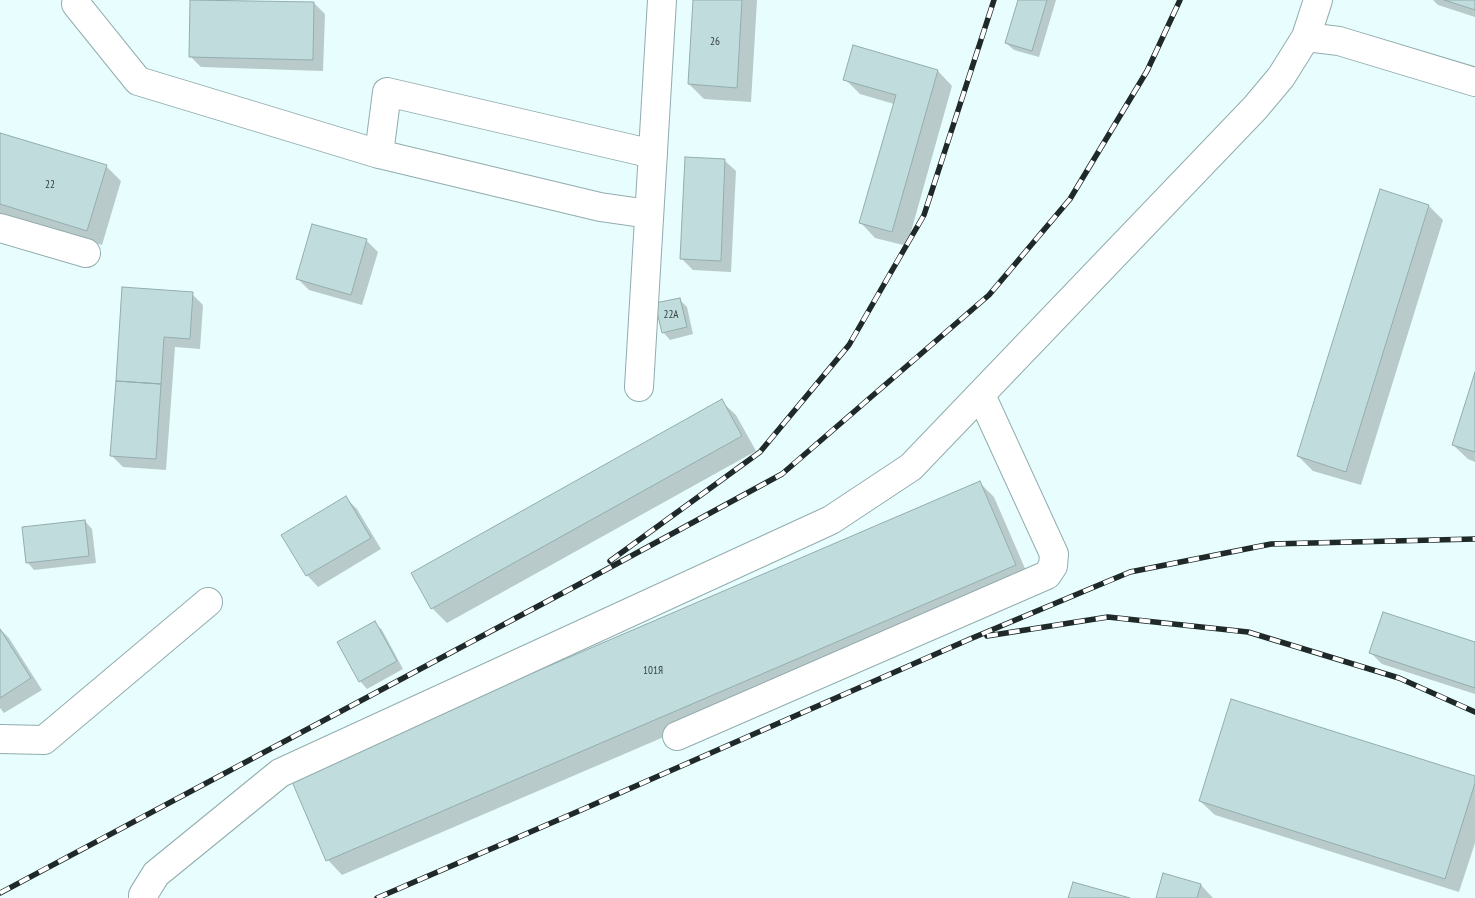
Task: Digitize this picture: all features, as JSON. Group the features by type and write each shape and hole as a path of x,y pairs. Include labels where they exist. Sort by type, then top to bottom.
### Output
{"lane":[{"path":"77,0 76,4 138,81 379,154 600,207 649,214"},
{"path":"639,387 662,0"},
{"path":"143,898 156,874 280,773 831,520 911,467 1255,108 1281,77 1306,37 1318,0"},
{"path":"1306,37 1340,41 1475,82"},
{"path":"379,154 387,92 653,154"},
{"path":"0,228 86,254"},
{"path":"677,736 1047,575 1053,566 1054,554 980,395"},
{"path":"0,739 44,740 208,602"}],"building":[{"path":"190,0 314,2 313,60 189,57"},
{"path":"693,0 742,0 737,88 688,84"},
{"path":"1018,0 1047,0 1032,51 1005,43"},
{"path":"1444,0 1475,0 1475,10"},
{"path":"853,45 938,70 892,232 859,223 896,95 843,80"},
{"path":"0,133 107,165 87,231 0,204"},
{"path":"685,157 725,159 721,261 680,259"},
{"path":"1380,189 1429,205 1346,472 1297,456"},
{"path":"312,224 367,239 351,295 296,279"},
{"path":"122,287 193,292 190,339 164,337 161,384 116,381"},
{"path":"680,298 687,327 662,333 655,303"},
{"path":"1475,372 1475,452 1452,445"},
{"path":"116,381 161,384 156,459 110,456"},
{"path":"722,399 742,436 431,609 411,573"},
{"path":"980,481 1016,565 326,861 290,777"},
{"path":"346,496 371,538 306,576 281,535"},
{"path":"85,520 89,556 26,563 22,527"},
{"path":"1383,612 1475,642 1475,688 1369,653"},
{"path":"375,621 397,661 359,682 337,642"},
{"path":"0,629 31,678 0,698"},
{"path":"1231,699 1475,776 1475,783 1445,879 1199,801"},
{"path":"1163,873 1201,884 1197,898 1156,898"},
{"path":"1073,882 1130,898 1068,898"}],"railway":[{"path":"610,561 760,452 849,345 924,215 994,0"},
{"path":"0,893 782,474 989,295 1070,199 1147,71 1180,0"},
{"path":"377,898 970,639 1130,572 1271,544 1475,539"},
{"path":"987,636 1108,617 1248,632 1399,678 1475,712"}]}
